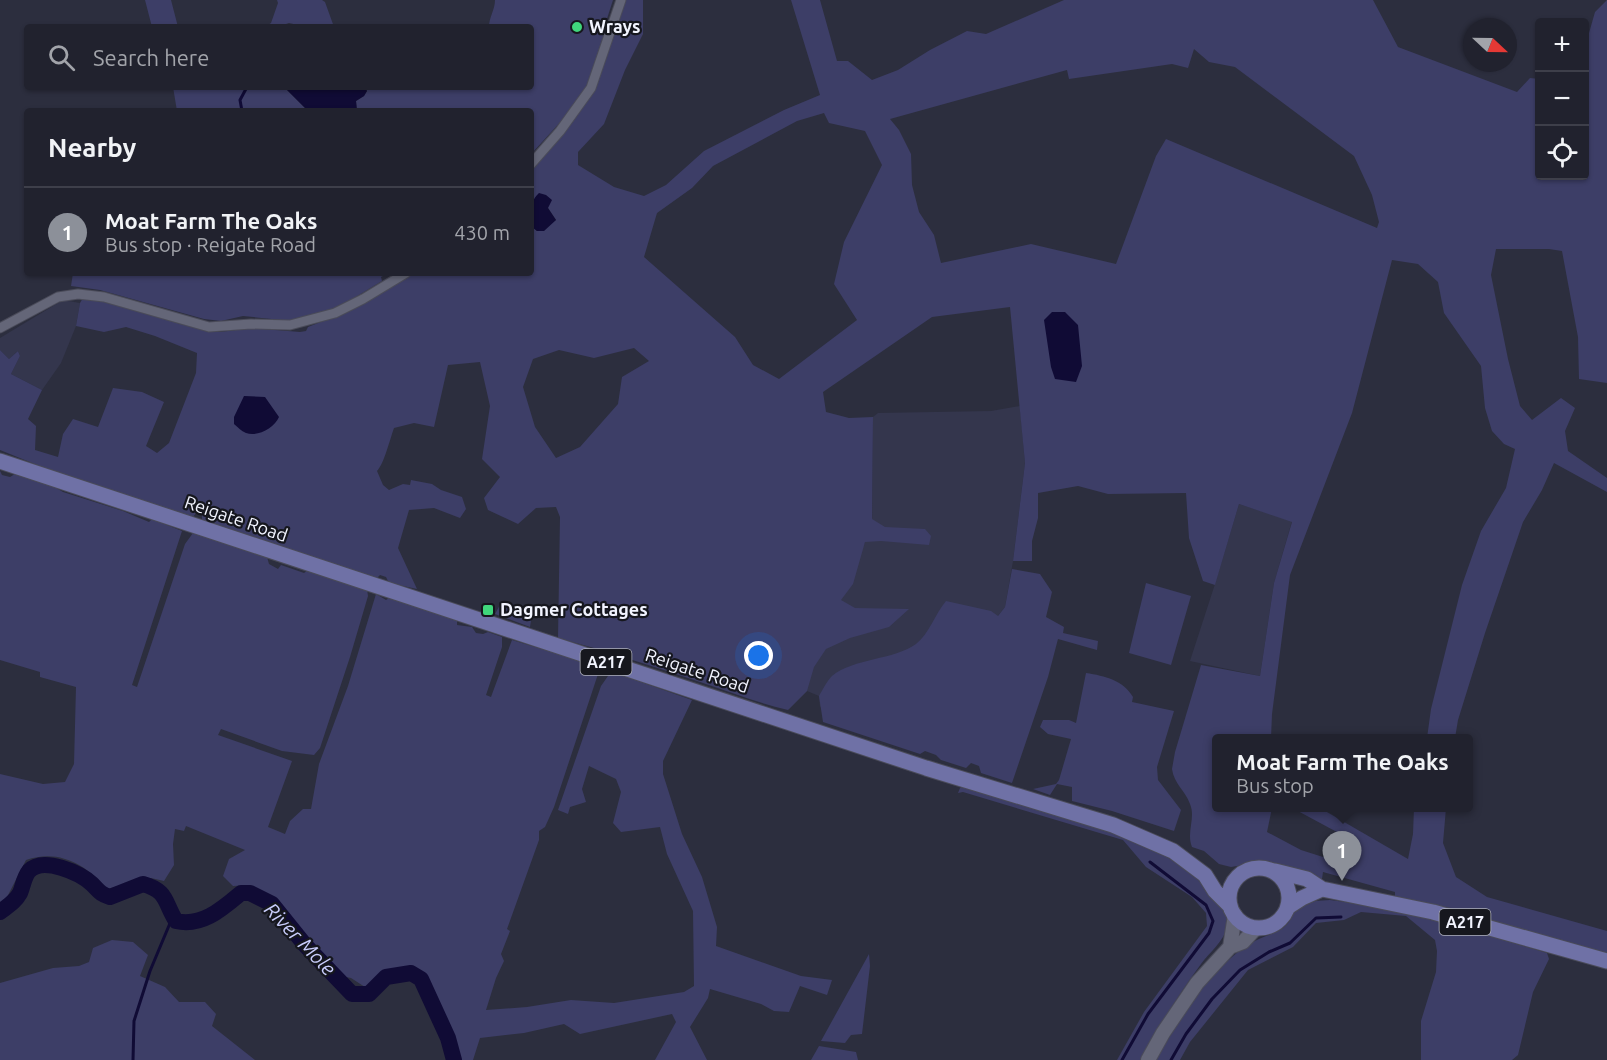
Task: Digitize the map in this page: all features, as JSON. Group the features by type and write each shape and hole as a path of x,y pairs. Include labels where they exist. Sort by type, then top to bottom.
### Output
{"main road":[{"name":"Reigate Road","path":"0,461 926,768 1113,825 1173,851 1205,875 1215,891 1232,910"},
{"path":"1255,867 1275,871 1283,878 1290,897 1283,916 1276,923 1266,927 1256,928 1240,921 1232,910 1229,896 1237,877 1255,867"},
{"name":"A217","path":"1275,871 1307,879 1322,890 1433,912 1607,961"},
{"path":"1205,875 1237,877"},
{"path":"1288,907 1322,890"}],"street":[{"path":"534,161 560,131 591,88 621,0"},
{"path":"0,328 57,297 78,294 104,297 209,327 251,324 290,325 335,313 401,276"},
{"path":"1230,947 1232,910"},
{"path":"1148,1060 1197,982 1230,947 1243,942 1256,928"}],"shaded area":[{"path":"145,0 171,0 177,24 151,24"},
{"path":"277,0 322,0 325,2 333,24 270,24 278,3"},
{"path":"495,0 613,0 591,81 575,106 534,151 534,108 357,108 356,101 364,96 366,90 534,90 534,24 489,24"},
{"path":"625,0 643,0 643,34 625,70 604,124 578,152 578,165 614,187 644,196 666,185 704,151 784,110 820,95 791,0 820,0 837,61 848,61 872,80 898,70 967,31 986,34 1064,0 1373,0 1398,47 1517,92 1530,78 1535,79 1535,180 1589,180 1589,33 1595,12 1607,0 1607,383 1579,379 1578,337 1562,251 1496,249 1491,275 1520,406 1532,420 1561,398 1575,408 1565,431 1568,451 1607,478 1607,492 1554,463 1542,490 1523,522 1485,633 1456,734 1428,734 1431,709 1462,585 1481,531 1506,488 1515,449 1504,444 1492,431 1485,408 1481,366 1444,313 1438,282 1418,264 1392,260 1352,413 1290,575 1271,734 1212,734 1212,812 1271,812 1267,832 1301,850 1323,857 1333,849 1343,851 1348,838 1300,812 1327,812 1408,859 1413,834 1414,812 1446,812 1443,843 1456,877 1487,897 1607,931 1607,955 1395,896 1395,892 1323,872 1322,879 1260,862 1231,867 1219,864 1204,851 1192,847 1190,836 1192,809 1172,769 1201,665 1260,676 1274,583 1292,522 1239,504 1215,585 1203,581 1189,538 1186,493 1108,494 1078,486 1038,493 1038,518 1032,541 1032,561 1013,561 1025,463 1010,307 932,317 823,392 826,412 849,418 873,417 872,519 885,527 925,529 931,536 929,545 865,542 853,584 841,600 855,608 909,609 889,627 850,638 826,649 814,667 807,691 788,710 558,638 560,517 556,507 536,508 518,524 488,510 484,498 500,477 482,459 490,406 480,362 448,365 434,427 414,423 394,428 377,471 383,485 389,490 403,484 410,485 411,480 432,484 441,490 462,497 466,509 460,518 434,508 409,510 398,548 417,589 389,583 386,577 380,575 376,579 202,520 202,515 196,513 193,517 57,473 0,450 0,350 9,359 18,351 20,356 11,374 42,390 28,419 36,426 35,450 58,457 63,434 73,419 98,427 113,388 142,392 164,402 146,446 157,453 169,443 196,373 197,353 126,327 104,332 76,326 83,298 99,300 184,325 220,332 252,328 300,332 346,312 409,276 534,276 534,228 537,231 556,220 548,208 534,200 534,168 582,109 594,90","holes":["1194,49 1209,62 1235,67 1354,156 1372,195 1379,222 1377,228 1166,139 1156,156 1116,264 1031,244 941,263 934,235 919,212 912,185 911,154 899,130 890,119 1067,70 1069,79 1172,64 1188,68","824,113 829,123 865,131 882,165 844,242 834,284 857,320 779,379 753,365 735,337 644,257 657,213 692,188 713,166 797,121","634,348 649,361 622,377 618,404 580,447 556,458 535,427 523,387 533,359 559,350 594,358"]},
{"path":"174,90 287,90 305,108 176,108"},
{"path":"287,90 367,91 356,101 357,108 305,108"},
{"path":"539,193 552,200 548,208 556,220 544,231 534,228 536,196"},
{"path":"73,276 383,276 382,281 336,309 291,321 243,316 221,321 204,319 100,290 71,286"},
{"path":"63,300 80,303 76,326 61,363 42,390 11,374 20,356 18,351 9,359 0,350 0,338"},
{"path":"1052,312 1065,312 1078,325 1082,366 1076,382 1055,379 1044,320"},
{"path":"244,396 265,397 279,417 277,421 270,428 256,434 241,430 234,424 234,417"},
{"path":"1020,406 1025,463 1005,607 998,616 929,645 820,707 819,696 807,691 788,710 865,542 872,519 873,417 878,413 991,411"},
{"path":"0,471 2,475 10,477 15,474 149,522 152,519 182,531 132,685 137,687 185,544 193,533 267,557 269,564 278,569 281,565 304,573 308,570 367,589 368,596 350,657 320,748 314,755 282,751 221,729 218,735 292,761 268,827 285,834 290,821 303,809 311,809 319,764 348,686 376,594 386,600 389,598 457,620 457,625 472,627 476,633 488,632 502,637 502,647 486,695 491,697 512,640 600,668 554,807 545,827 539,831 539,840 507,929 510,931 501,954 504,961 486,1010 527,1007 571,1000 614,1003 684,992 694,986 693,911 667,854 660,827 621,832 613,823 621,792 616,779 589,766 582,789 586,802 570,807 568,814 558,810 601,686 613,672 692,700 663,761 663,774 682,834 702,877 717,927 716,946 801,976 832,980 827,995 800,986 789,1012 774,1011 761,1004 710,989 708,998 690,1027 707,1060 655,1060 676,1022 672,1014 580,1034 564,1024 524,1033 480,1038 473,1060 458,1060 455,1037 440,1014 431,988 419,970 406,967 385,971 365,987 351,978 341,976 305,937 277,900 250,885 233,886 223,876 229,859 245,850 186,826 184,831 175,829 174,865 164,881 151,878 107,889 90,872 71,861 49,856 38,857 26,860 6,899 0,902 0,774 43,784 65,782 74,764 76,687 40,677 40,672 0,660"},
{"path":"1239,504 1292,521 1274,583 1260,676 1190,661"},
{"path":"1012,569 1040,574 1052,592 1046,617 1064,627 1063,633 1098,641 1097,650 1058,639 1048,677 1012,783 981,773 979,766 971,763 966,768 941,760 936,755 925,751 920,754 823,722 819,696 832,676 851,666 897,653 916,644 925,635 946,601 991,611 998,616 1005,607"},
{"path":"1146,583 1191,596 1171,665 1129,653"},
{"path":"501,603 518,605 532,614 530,627 495,614"},
{"path":"1086,673 1107,677 1124,686 1133,697 1132,702 1174,711 1157,767 1158,780 1181,810 1174,831 1072,801 1072,787 1057,784 1050,795 1033,789 1056,784 1059,780 1071,739 1048,734 1040,727 1043,720 1069,720 1076,723"},
{"path":"964,786 1098,825 1132,839 1163,855 1191,874 1223,907 1228,922 1223,937 1177,999 1141,1060 1117,1060 1144,1012 1207,926 1206,913 1192,897 1146,867 1123,840 963,792 958,793"},
{"path":"1330,900 1400,909 1547,953 1549,959 1533,992 1518,1055 1512,1060 1421,1060 1421,1021 1436,972 1435,940 1406,916 1361,912 1344,920 1316,923 1293,947 1248,970 1190,1042 1180,1060 1156,1060 1195,998 1232,957 1251,943 1283,928 1302,904"},
{"path":"112,940 133,942 148,955 140,976 165,987 179,1002 205,1002 216,1014 212,1026 255,1060 0,1060 0,983 53,968 79,966 89,962 93,948"},
{"path":"869,954 870,966 862,1034 851,1035 845,1043 821,1041"},
{"path":"819,1046 856,1052 858,1060 811,1060"}],"waterway":[{"path":"241,108 240,100 245,90"},
{"path":"1122,1060 1148,1014 1209,933 1213,921 1206,905 1150,862"},
{"name":"River Mole","path":"0,912 18,896 29,871 43,865 70,871 110,897 143,884 151,887 164,898 176,921 203,919 241,893 250,893 272,904 305,945 352,994 369,994 386,977 411,973 421,979 448,1038 454,1060"},
{"path":"133,1060 134,1021 150,971 173,916"},
{"path":"1171,1060 1186,1034 1212,999 1240,970 1269,952 1290,943 1316,918 1341,917"}],"place":[{"name":"Wrays","path":"577,27"},
{"name":"Dagmer Cottages","path":"488,610"},
{"name":"Moat Farm The Oaks","path":"1342,881"}]}
